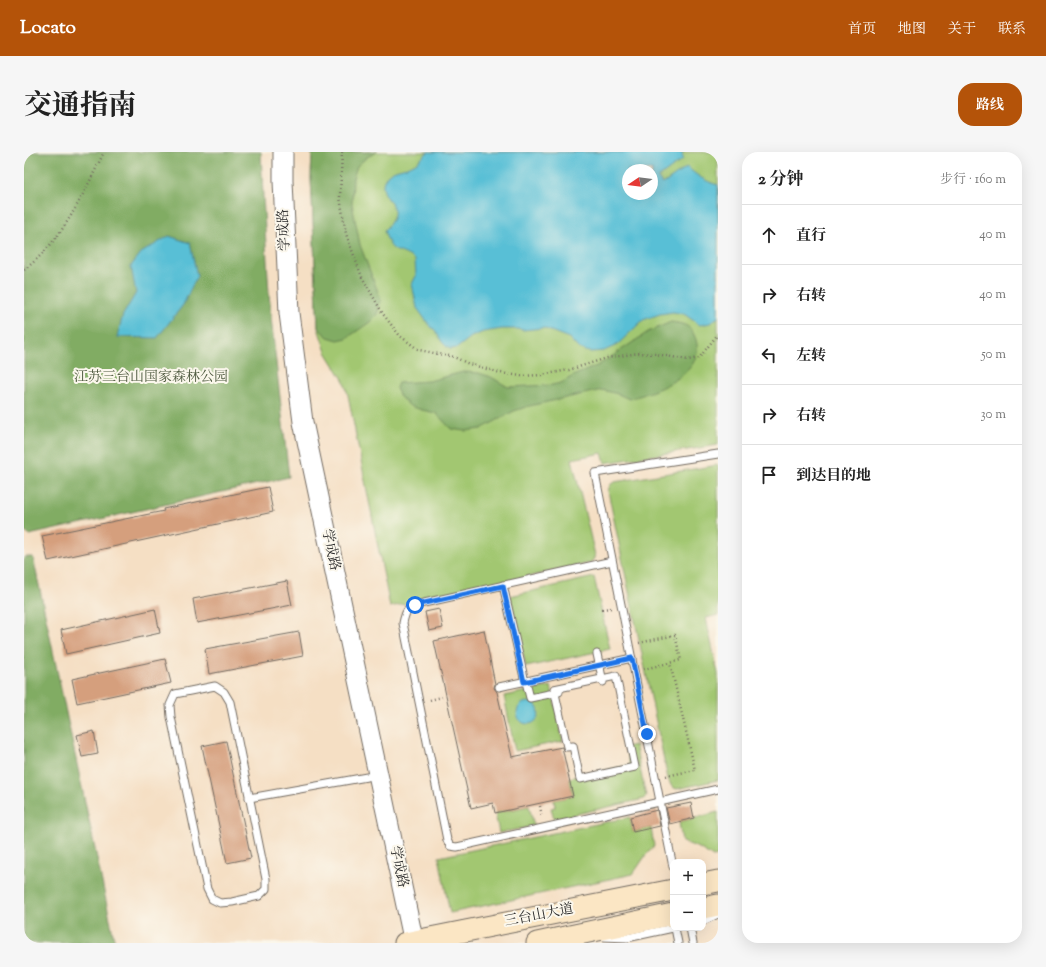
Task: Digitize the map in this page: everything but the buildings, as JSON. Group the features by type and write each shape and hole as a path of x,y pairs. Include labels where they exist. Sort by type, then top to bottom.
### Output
{"main road":[{"path":"706,883 718,881"},
{"name":"三台山大道","path":"411,942 436,940 670,891"},
{"path":"706,907 718,905"},
{"name":"三台山大道","path":"536,943 670,915"}],"street":[{"name":"学成路","path":"283,152 289,313 303,422 378,775 411,942"}],"lane":[{"path":"671,859 595,473 718,454"},
{"path":"612,561 415,605 408,608 404,615 403,623 450,846 457,847 718,789"},
{"path":"503,586 530,698 555,693"},
{"path":"598,654 603,679"},
{"path":"499,687 632,658"},
{"path":"616,676 636,768 580,779 573,746 567,747 554,689 603,679 616,676"},
{"path":"215,686 224,692 230,702 249,798 266,879 266,889 259,896 220,903 212,899 207,889 171,717 170,705 176,694 215,686"},
{"path":"249,798 378,775"},
{"path":"706,920 718,914"},
{"path":"568,936 627,938 670,929"},
{"path":"675,931 678,943"},
{"path":"691,931 693,943"}],"path":[{"path":"24,270 54,241 80,202 104,152"},
{"path":"342,152 340,197 346,234 362,277 383,314 400,336 419,350 454,358 501,373 521,376 542,376 569,370 607,358 639,353 656,354 688,360 699,358 718,334"},
{"path":"629,645 675,635 681,660 634,671"},
{"path":"656,778 695,770 670,663"}],"green space":[{"name":"江苏三台山国家森林公园","path":"24,152 261,152 270,309 289,477 29,535 24,531"},
{"path":"312,152 718,152 718,445 605,463 602,453 572,459 595,555 590,563 390,607 348,395 344,381 326,352 318,328 311,178"},
{"path":"312,152 377,152 367,157 357,166 353,178 352,204 360,245 381,300 377,315 370,322 347,338 338,340 328,337 318,328 311,178"},
{"path":"671,322 687,326 692,331 696,340 697,352 693,363 686,372 675,380 651,392 629,399 618,394 602,390 529,406 514,411 481,429 465,431 451,429 436,413 410,406 400,397 396,388 398,383 429,381 463,372 479,373 491,377 508,387 552,385 561,383 575,375 599,365 648,332"},
{"path":"718,465 718,615 706,618 718,674 718,780 677,789 672,787 668,779 608,491 610,485 614,482"},
{"path":"24,557 33,557 115,943 24,943"},
{"path":"594,577 610,649 526,667 510,596"},
{"path":"551,686 563,741 515,751 504,696"},
{"path":"635,745 646,796 644,799 554,819 551,808 555,807 554,800 573,796 569,778 630,765 626,747"},
{"path":"529,806 534,826 499,833 495,813"},
{"path":"718,812 718,856 713,857 698,848 682,842 679,822"},
{"path":"630,817 633,832 651,828 654,846 633,874 450,913 439,857"}],"water":[{"path":"428,152 682,152 683,159 658,178 663,184 687,167 701,178 718,185 718,317 710,323 700,325 684,314 673,312 660,314 643,320 617,345 604,351 585,351 578,348 569,338 543,328 523,330 502,329 483,332 471,337 457,348 450,349 442,342 435,330 430,326 417,308 412,284 416,276 415,260 393,248 387,239 384,230 392,220 394,214 394,209 383,189 383,183 386,177 395,170 411,166"},
{"path":"169,236 190,243 197,276 183,305 157,338 117,337 123,315 136,293 131,266 141,253"},
{"path":"528,702 536,705 539,713 536,721 528,724 520,721 517,713 520,705"}],"route":[{"path":"415,605 503,586 524,682 632,658 647,734"}]}
